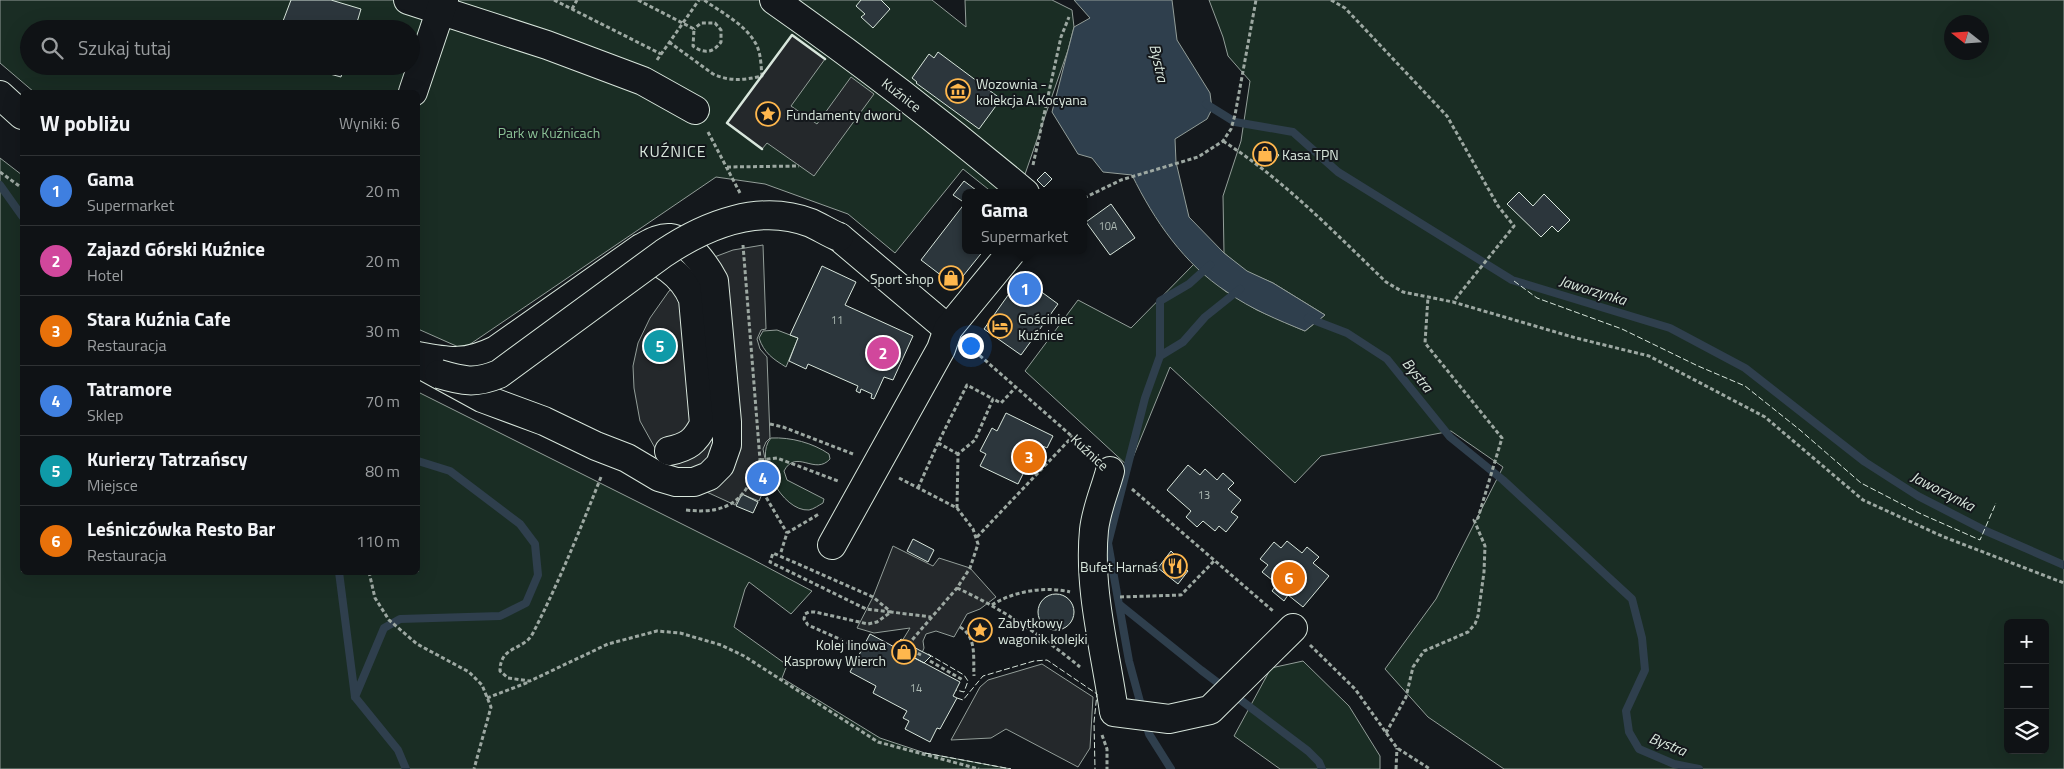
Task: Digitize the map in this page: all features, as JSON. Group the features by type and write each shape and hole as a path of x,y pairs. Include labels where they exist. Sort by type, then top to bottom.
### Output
{"street":[{"path":"408,0 442,5 643,81 695,110"},
{"name":"Kuźnice","path":"774,0 874,71 966,144 1028,183"},
{"path":"420,71 442,5"},
{"path":"414,90 419,75"},
{"path":"0,95 20,113"},
{"path":"428,368 466,381 484,380 499,374 687,238 710,226 744,217 783,216 810,223 838,237 948,328"},
{"path":"420,356 459,362 480,358 496,350 630,255 656,240 671,238 682,244 706,265 714,281 727,445 720,465 709,476 694,482 676,482 659,478 627,458 596,446 544,421 482,398 428,368"},
{"path":"832,545 941,349 948,328 1010,254"},
{"path":"627,458 655,456 668,451 682,433 685,424 673,291 670,279 661,264 652,259 630,255"},
{"path":"1110,471 1094,527 1092,557 1096,598 1114,712 1169,719 1210,710 1293,628"}],"path":[{"path":"554,0 661,54"},
{"path":"572,9 577,0"},
{"path":"638,0 694,29"},
{"path":"643,81 699,0"},
{"path":"669,42 721,78 739,81 762,76 759,52 751,36 704,0"},
{"path":"1087,197 1121,180 1198,157 1223,141 1236,115 1256,0"},
{"path":"1332,0 1345,8 1447,116 1498,206 1514,226 1453,302"},
{"path":"1028,183 1061,37 1069,17"},
{"path":"701,23 715,23 721,30 721,42 713,51 706,52 697,49 693,46 694,29 701,23"},
{"path":"695,110 742,196"},
{"path":"1223,141 1245,155 1295,194 1386,282 1403,292 1453,302 1576,338 1649,356 1765,417 1863,500 1944,537 2064,584"},
{"path":"727,167 799,166"},
{"path":"0,172 20,187"},
{"path":"1386,732 1406,696 1413,667 1424,651 1468,632 1475,624 1478,616 1484,572 1485,546 1474,520 1478,518 1502,438 1424,342 1428,297"},
{"name":"Kuźnice","path":"948,328 1073,436 1110,471"},
{"path":"918,488 967,385 1001,403 1016,386"},
{"path":"957,508 958,454 975,440 993,399"},
{"path":"770,424 783,427 853,454 957,508 967,519 977,537 976,556 956,588 931,616 907,648 921,656"},
{"path":"977,537 1073,436"},
{"path":"938,443 958,454"},
{"path":"760,460 777,458 832,478"},
{"path":"530,681 508,678 500,671 500,661 505,654 531,637 556,587 603,472"},
{"path":"763,492 787,533"},
{"path":"891,612 873,597 773,553 770,562 866,609 891,612 931,616"},
{"path":"1140,597 1181,595 1215,560"},
{"path":"370,575 375,598 389,620 416,644 469,672 482,685 491,707 474,769"},
{"path":"956,588 992,605 1061,651 1111,692"},
{"path":"992,605 1008,595 1057,588 1096,598"},
{"path":"862,649 808,625 804,619 805,614 815,612 868,624 877,622 891,612"},
{"path":"960,627 967,631 972,639 974,676"},
{"path":"487,698 530,681 618,641 657,631 680,633 721,645 744,656 878,742 979,769"},
{"path":"930,661 963,680"},
{"path":"1100,731 1107,749 1108,769"},
{"path":"1396,769 1397,748 1430,769"}],"green space":[{"name":"Park w Kuźnicach","path":"0,0 932,0 966,27 965,0 1052,0 1072,10 1074,27 1068,50 1023,180 1013,189 988,189 963,169 895,253 848,214 765,184 716,177 463,349 420,330 420,90 32,90 0,63"},
{"path":"1209,0 2064,0 2064,769 1504,769 1428,717 1385,669 1436,599 1503,467 1451,431 1321,456 1295,483 1170,367 1129,467 1025,371 1078,300 1131,328 1194,264 1225,291 1257,310 1305,331 1325,315 1273,283 1247,272 1224,253 1223,196 1241,141 1250,81 1228,56"},
{"path":"0,158 20,173 20,575 420,575 420,393 750,558 812,591 791,614 749,582 745,589 734,627 787,665 782,678 880,738 925,753 1011,769 0,769"},
{"path":"777,330 798,338 786,367 770,355 759,338 763,331"},
{"path":"771,438 801,442 829,454 830,459 824,463 818,465 794,462 784,471 787,480 824,499 823,503 809,510 799,508 780,493 768,470 766,458 766,447"},
{"path":"1303,661 1349,706 1380,756 1380,769 1280,769 1234,736 1271,668"}],"shaded area":[{"name":"Fundamenty dworu","path":"792,35 825,59 791,106 817,124 851,77 874,94 814,176 767,143 762,149 727,123"},
{"path":"763,245 766,329 761,330 757,339 760,349 767,357 770,438 763,449 769,478 759,501 741,494 735,505 698,488 680,477 655,448 640,421 634,388 633,366 638,343 650,318 669,291 709,259 733,250"},
{"path":"893,546 933,566 939,558 970,568 996,597 980,609 967,614 954,637 936,631 926,634 920,658 899,646 910,628 874,633 857,628 873,597"},
{"path":"1042,664 1093,697 1090,748 1078,767 1006,729 991,738 951,740 980,687 988,680"}],"water":[{"path":"1074,0 1172,0 1177,40 1210,93 1212,109 1207,119 1175,139 1176,162 1189,217 1224,253 1247,271 1273,283 1325,315 1305,331 1255,309 1211,281 1184,255 1160,224 1132,175 1103,172 1092,158 1078,154 1052,112 1074,27 1090,18"}],"building":[{"path":"291,0 331,0 361,9 358,20 283,20"},
{"path":"861,0 881,0 890,9 873,28 861,17 865,14 856,6"},
{"name":"Wozownia - kolekcja A.Kocyana","path":"938,52 1001,99 979,129 916,83 912,78 929,54 934,58"},
{"path":"1263,144 1279,155 1271,165 1256,154"},
{"path":"1045,172 1052,179 1044,187 1037,180"},
{"path":"964,181 975,189 962,189 962,201 953,195"},
{"path":"1519,192 1533,206 1544,194 1570,220 1558,232 1552,226 1541,237 1507,204"},
{"path":"1111,204 1135,238 1110,255 1087,221"},
{"path":"962,207 962,254 981,254 955,286 921,260"},
{"path":"822,266 856,282 845,305 913,336 893,380 884,377 874,399 871,398 872,394 861,389 860,393 856,391 858,386 808,364 806,369 789,361 798,338 790,335"},
{"path":"1021,277 1058,304 1021,355 984,329"},
{"path":"1006,413 1053,436 1047,448 1038,444 1018,484 980,466 986,454 980,451 992,428 997,431"},
{"path":"1188,465 1200,475 1205,469 1217,480 1223,473 1234,483 1228,489 1241,500 1231,512 1238,517 1226,532 1219,526 1215,531 1203,521 1197,527 1186,517 1191,511 1167,490"},
{"path":"742,494 758,502 753,513 736,506"},
{"path":"913,539 934,550 928,562 907,551"},
{"path":"1287,541 1302,553 1307,547 1319,557 1313,563 1329,576 1303,607 1288,595 1284,601 1272,591 1277,584 1262,572 1268,565 1260,559 1274,542 1281,548"},
{"path":"1171,551 1179,559 1177,562 1188,571 1178,584 1158,568"},
{"path":"1056,594 1068,600 1074,612 1068,624 1056,630 1044,624 1038,612 1044,600"},
{"path":"870,634 960,682 953,696 957,698 940,729 937,728 930,742 905,729 909,721 903,718 907,711 873,693 876,686 850,672"},
{"path":"901,639 931,656 924,663 893,647"}],"waterway":[{"name":"Jaworzynka","path":"1206,104 1235,122 1293,132 1338,172 1512,280 1670,328 1745,368 1865,462 1918,496 1986,531 2064,565"},
{"path":"0,185 20,213"},
{"path":"1142,709 1129,661 1108,543 1145,398 1160,356 1160,301 1189,284 1210,265"},
{"path":"1160,356 1183,342 1205,317 1240,289"},
{"name":"Bystra","path":"1308,318 1347,333 1387,359 1450,437 1503,480 1632,599 1642,638 1645,670 1626,711 1629,732 1639,749 1674,764 1699,769"},
{"path":"355,697 384,628 400,619 500,616 526,603 538,575 535,544 520,524 450,471 420,462"},
{"path":"339,575 355,697 398,750 406,769"},
{"path":"1119,604 1201,670 1308,751 1319,762 1322,769"},
{"path":"1145,720 1149,734 1171,769"}],"fence":[{"path":"1514,281 1537,298 1622,329 1698,366 1745,386 1800,430 1861,483 1919,513 1980,540 1996,503"},
{"path":"928,654 964,675 968,681 964,692 956,690"},
{"path":"957,698 963,700 983,676 1034,661 1047,660 1097,694 1094,722 1095,769"},
{"path":"925,753 1011,769"}],"wall":[{"path":"762,149 727,123 792,35 825,59"}],"place":[{"name":"Wozownia - kolekcja A.Kocyana","path":"958,91"},
{"name":"Fundamenty dworu","path":"768,114"},
{"name":"Kasa TPN","path":"1265,154"},
{"name":"Sport shop","path":"951,278"},
{"name":"Gama","path":"1025,289"},
{"name":"Gościniec Kuźnice","path":"1000,326"},
{"name":"Kurierzy Tatrzańscy","path":"660,346"},
{"name":"Zajazd Górski Kuźnice","path":"883,353"},
{"name":"Stara Kuźnia Cafe","path":"1029,457"},
{"name":"Tatramore","path":"763,478"},
{"name":"Bufet Harnaś","path":"1175,566"},
{"name":"Leśniczówka Resto Bar","path":"1289,578"},
{"name":"Zabytkowy wagonik kolejki","path":"980,630"},
{"name":"Kolej linowa Kasprowy Wierch","path":"904,652"}],"district":[{"name":"KUŹNICE","path":"673,151"}]}
